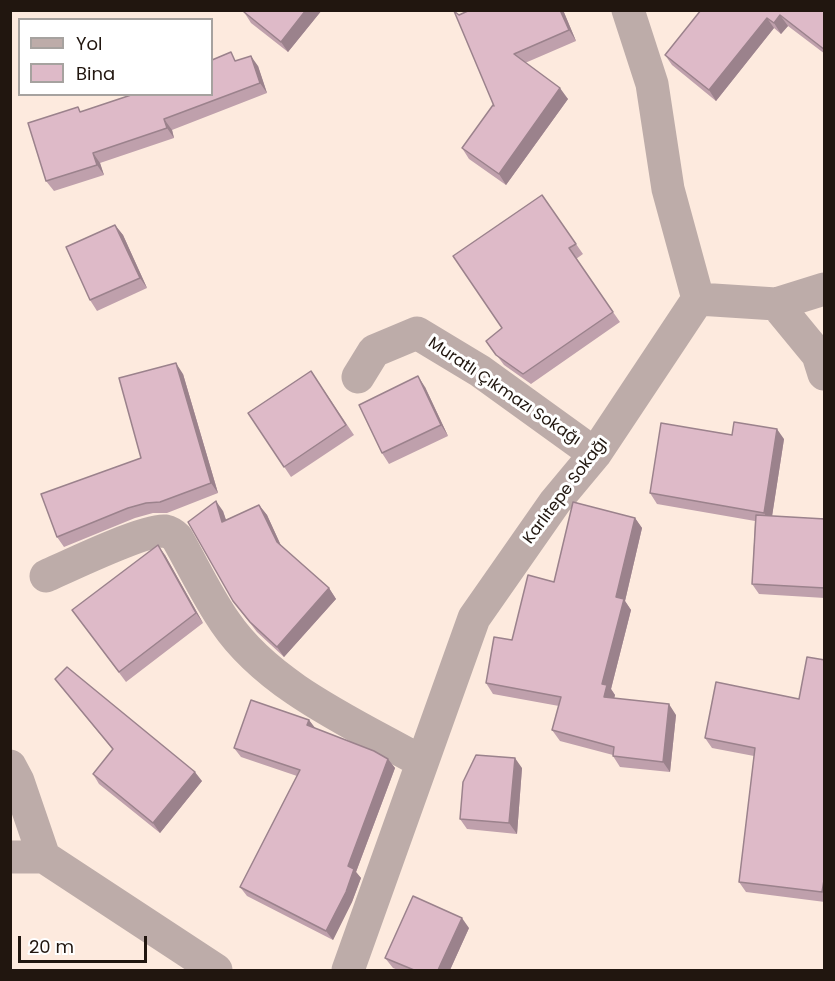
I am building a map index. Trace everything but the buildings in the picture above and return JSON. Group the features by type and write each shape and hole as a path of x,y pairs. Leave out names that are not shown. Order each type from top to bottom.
{"street":[{"path":"628,10 652,84 668,189 698,299 776,304 825,289"},
{"name":"Karlıtepe Sokağı","path":"348,970 474,618 555,502 595,454 698,299"},
{"path":"776,304 818,355 825,374"},
{"name":"Muratlı Çıkmazı Sokağı","path":"358,377 374,351 417,333 480,371 595,454"},
{"path":"46,576 154,532 167,531 177,538 225,622 254,656 289,686 422,762"},
{"path":"10,766 18,781 44,857"},
{"path":"10,857 44,857 216,970"}]}
